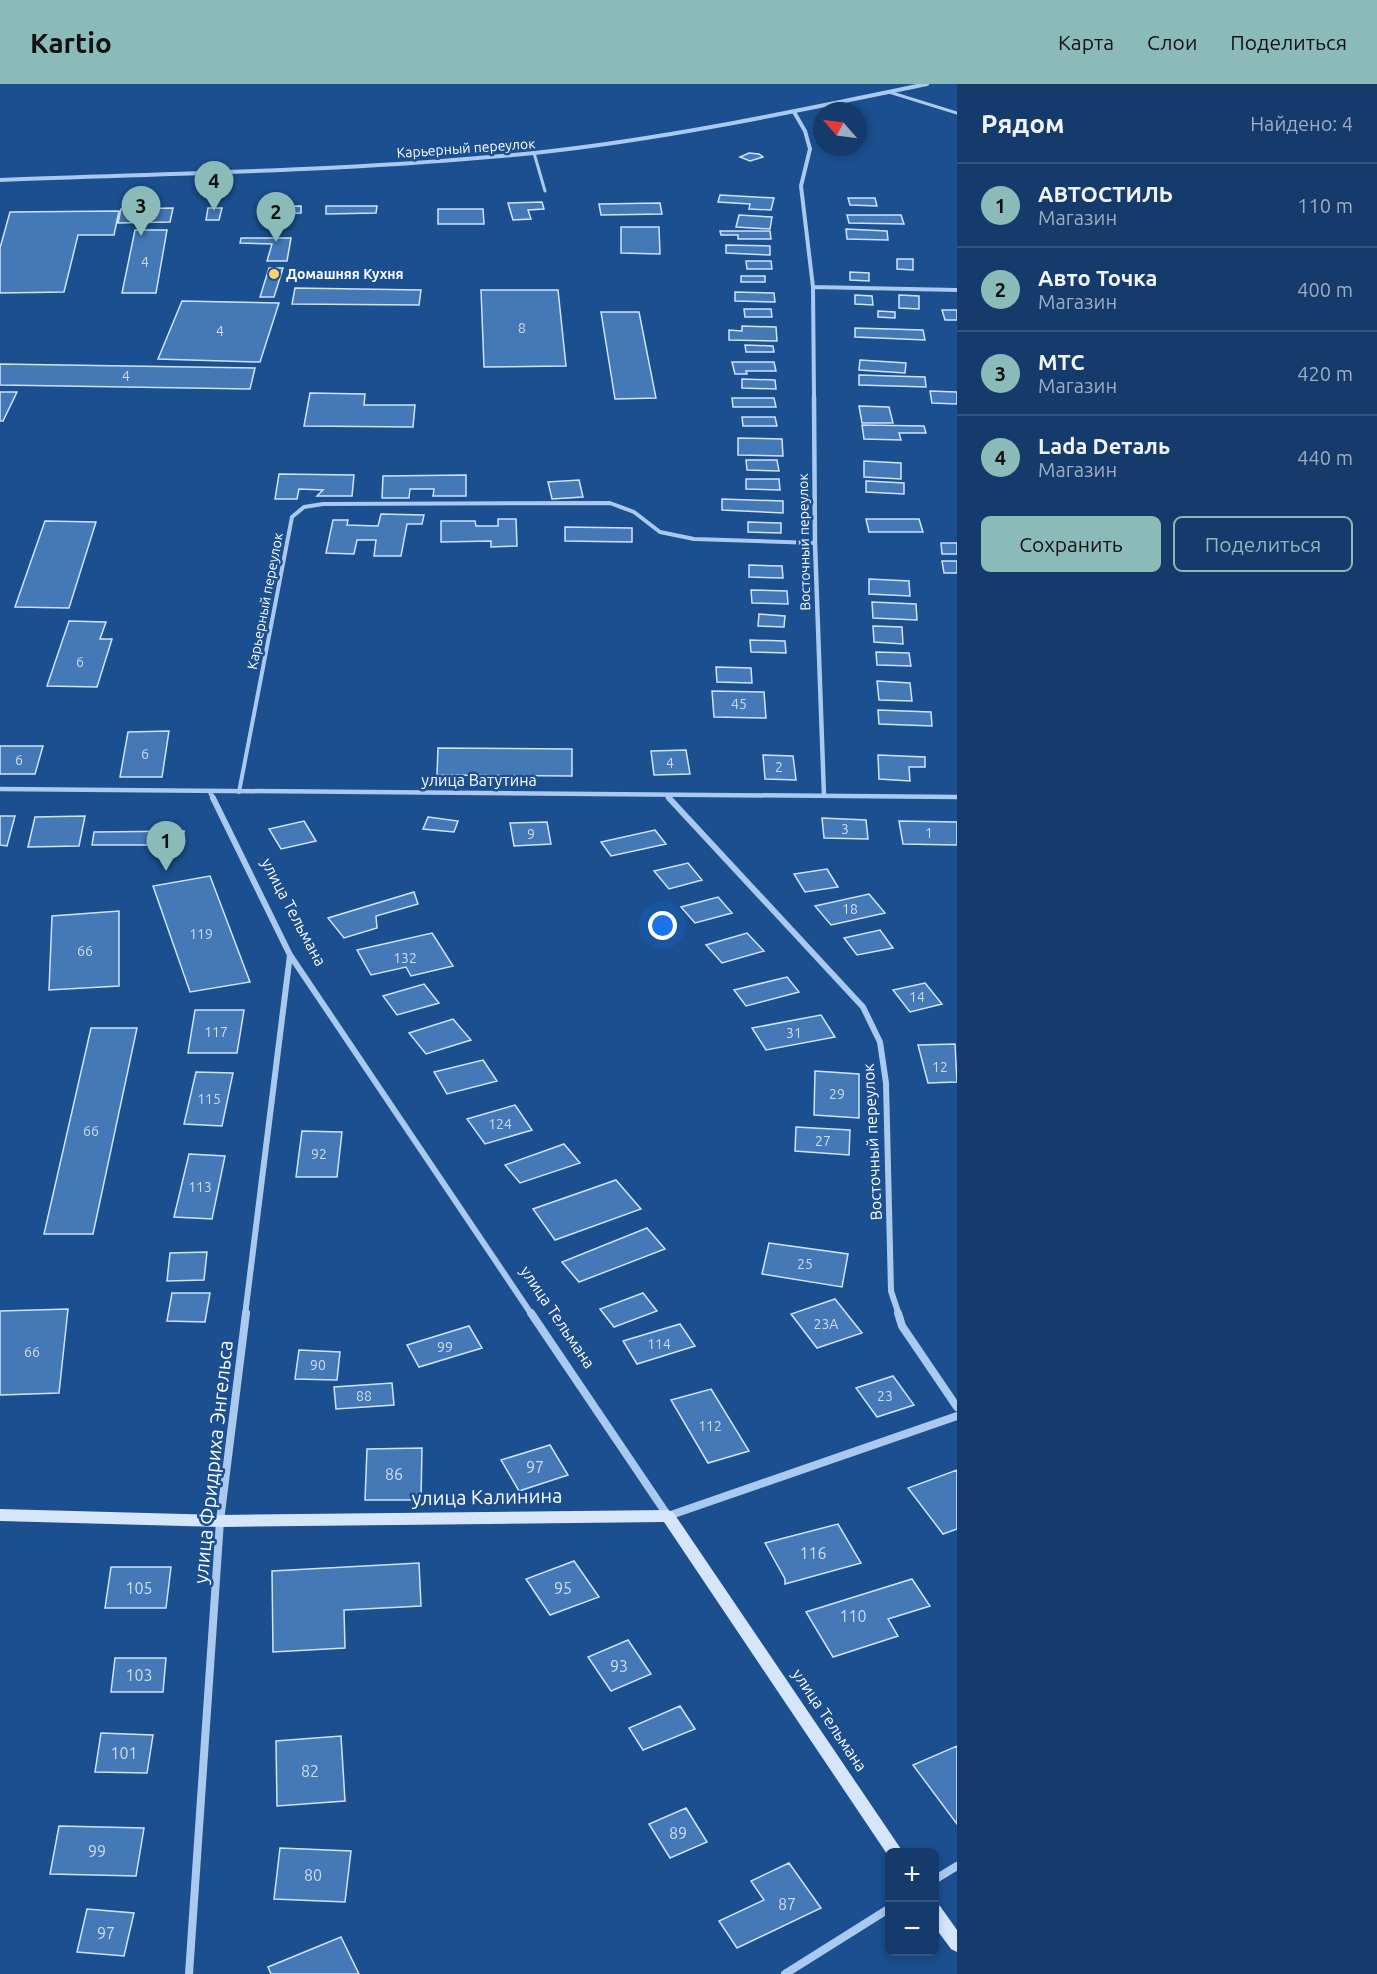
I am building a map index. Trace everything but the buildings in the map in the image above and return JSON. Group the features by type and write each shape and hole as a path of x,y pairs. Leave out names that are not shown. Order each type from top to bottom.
{"street":[{"name":"Карьерный переулок","path":"0,180 418,163 534,153 611,144 794,112 927,84"},
{"name":"Восточный переулок","path":"794,112 805,130 810,149 801,186 813,287 815,543 824,796"},
{"path":"813,287 957,290"},
{"name":"улица Ватутина","path":"0,789 957,797"},
{"name":"улица Тельмана","path":"210,792 290,955 892,1848"},
{"name":"Восточный переулок","path":"666,795 863,1007 880,1042 886,1083 891,1291 902,1326 957,1407"},
{"name":"улица Фридриха Энгельса","path":"189,1974 220,1521 290,955"},
{"name":"улица Калинина","path":"0,1515 220,1521 668,1516 957,1416"},
{"path":"939,1877 957,1866"},
{"path":"785,1974 885,1911"},
{"path":"939,1918 957,1944"}],"lane":[{"path":"889,92 957,113"},
{"path":"534,153 545,191"},
{"name":"Карьерный переулок","path":"239,792 292,517 304,507 335,504 610,503 634,512 660,532 694,539 815,543"}],"place":[{"name":"Lada Dеталь","path":"214,211"},
{"name":"МТС","path":"141,236"},
{"name":"Авто Точка","path":"276,242"},
{"name":"Домашняя Кухня","path":"274,274"},
{"name":"АВТОСТИЛЬ","path":"166,871"}]}
